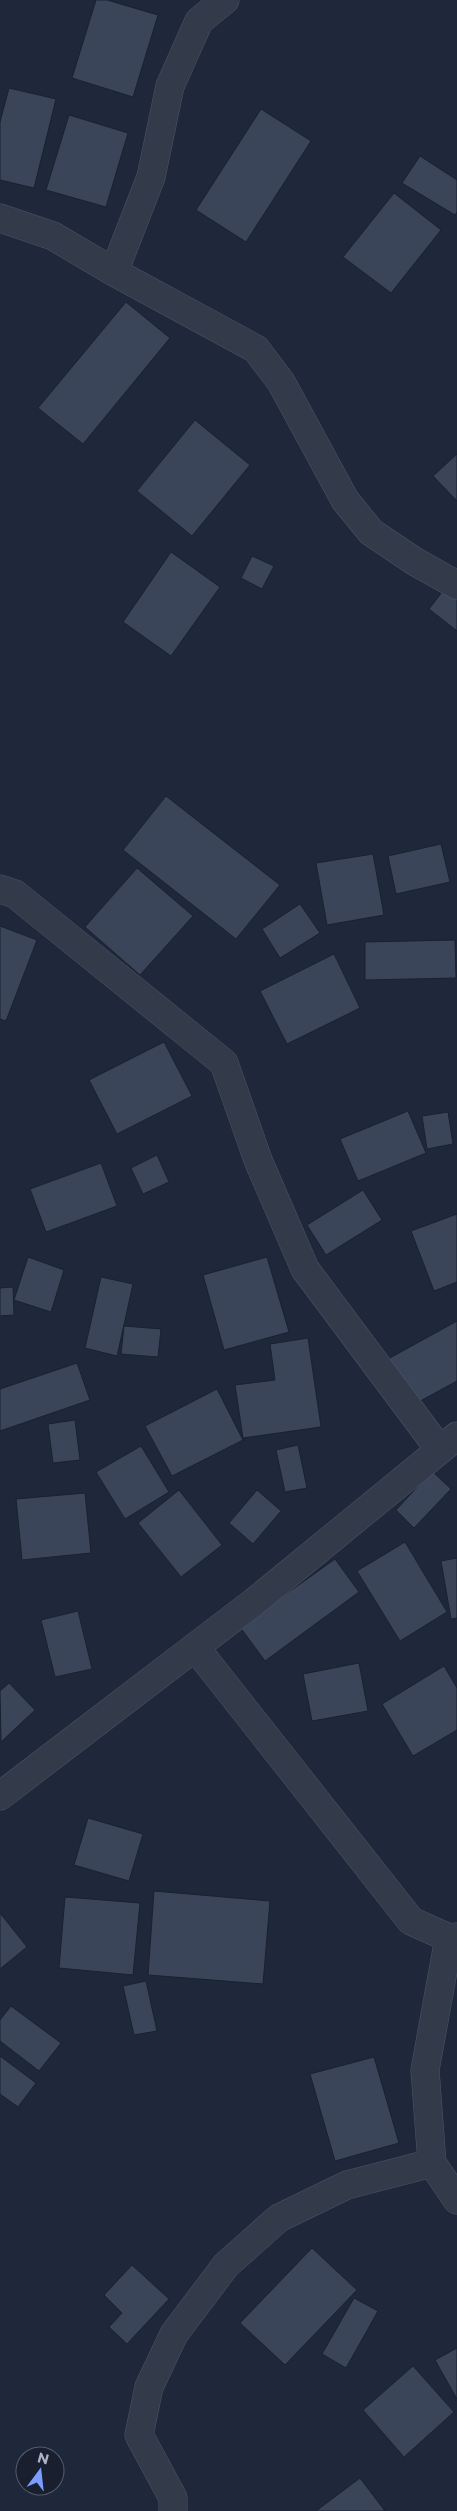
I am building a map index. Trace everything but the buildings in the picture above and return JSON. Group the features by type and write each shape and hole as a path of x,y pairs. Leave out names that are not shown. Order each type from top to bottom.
{"street":[{"path":"114,272 151,178 170,86 199,21 226,0"},
{"path":"0,218 53,236 114,272 256,348 281,382 345,500 371,532 414,561 457,585"},
{"path":"0,889 15,894 224,1063 258,1160 305,1269 449,1443 254,1602 0,1796"},
{"path":"195,1647 411,1920 453,1937 425,2070 432,2163 457,2200"},
{"path":"173,2511 173,2498 139,2435 150,2387 174,2334 226,2265 279,2218 347,2185 432,2163"}]}
